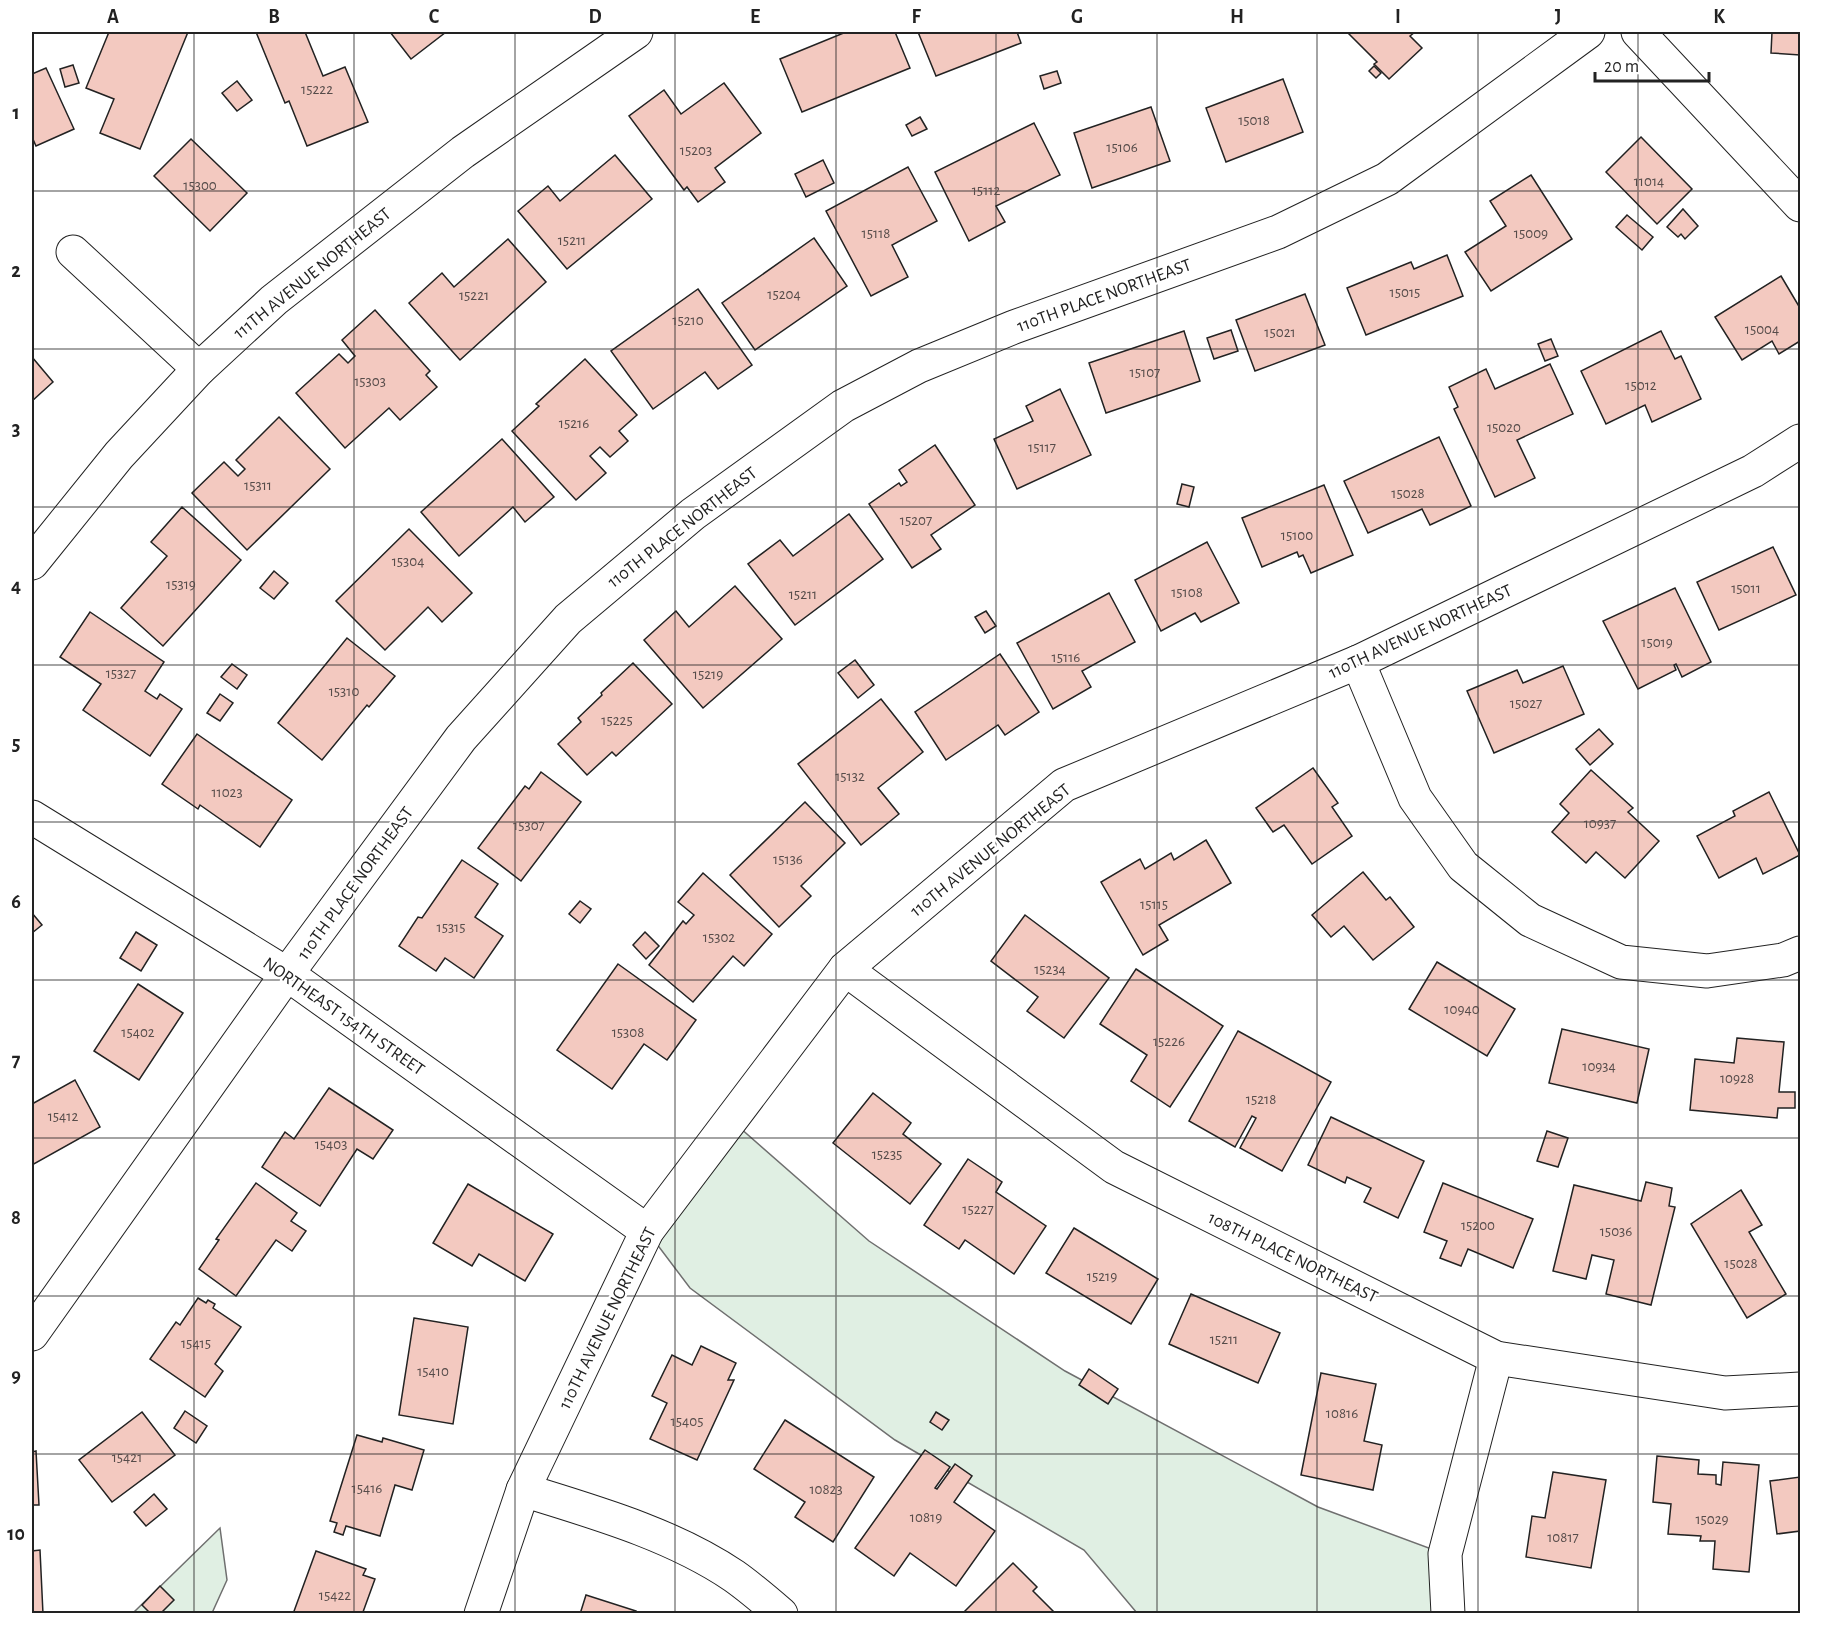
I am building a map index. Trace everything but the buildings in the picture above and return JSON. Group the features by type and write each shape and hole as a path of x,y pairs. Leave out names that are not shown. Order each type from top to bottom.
{"street":[{"name":"111TH AVENUE NORTHEAST","path":"32,563 119,455 199,369 274,300 463,152 636,32"},
{"name":"110TH PLACE NORTHEAST","path":"32,1334 287,974 469,729 568,619 693,514 843,406 919,366 1014,327 1278,231 1387,179 1588,32"},
{"path":"1638,32 1800,205"},
{"path":"73,252 199,369"},
{"name":"110TH AVENUE NORTHEAST","path":"481,1614 523,1490 648,1231 845,969 1064,785 1358,662 1753,471 1800,441"},
{"path":"1358,662 1415,798 1463,866 1530,920 1621,963 1707,971 1783,960 1800,953"},
{"name":"NORTHEAST 154TH STREET","path":"32,817 287,974 648,1231"},
{"name":"108TH PLACE NORTHEAST","path":"845,969 1114,1167 1496,1358 1725,1393 1800,1389"},
{"path":"1448,1614 1445,1554 1496,1358"},
{"path":"523,1490 587,1510 669,1541 734,1576 781,1614"}],"green space":[{"path":"731,1120 869,1241 1065,1371 1318,1507 1445,1554 1448,1613 1137,1613 1084,1550 895,1440 690,1288 647,1231"},
{"path":"220,1528 227,1580 212,1613 132,1614"}]}
